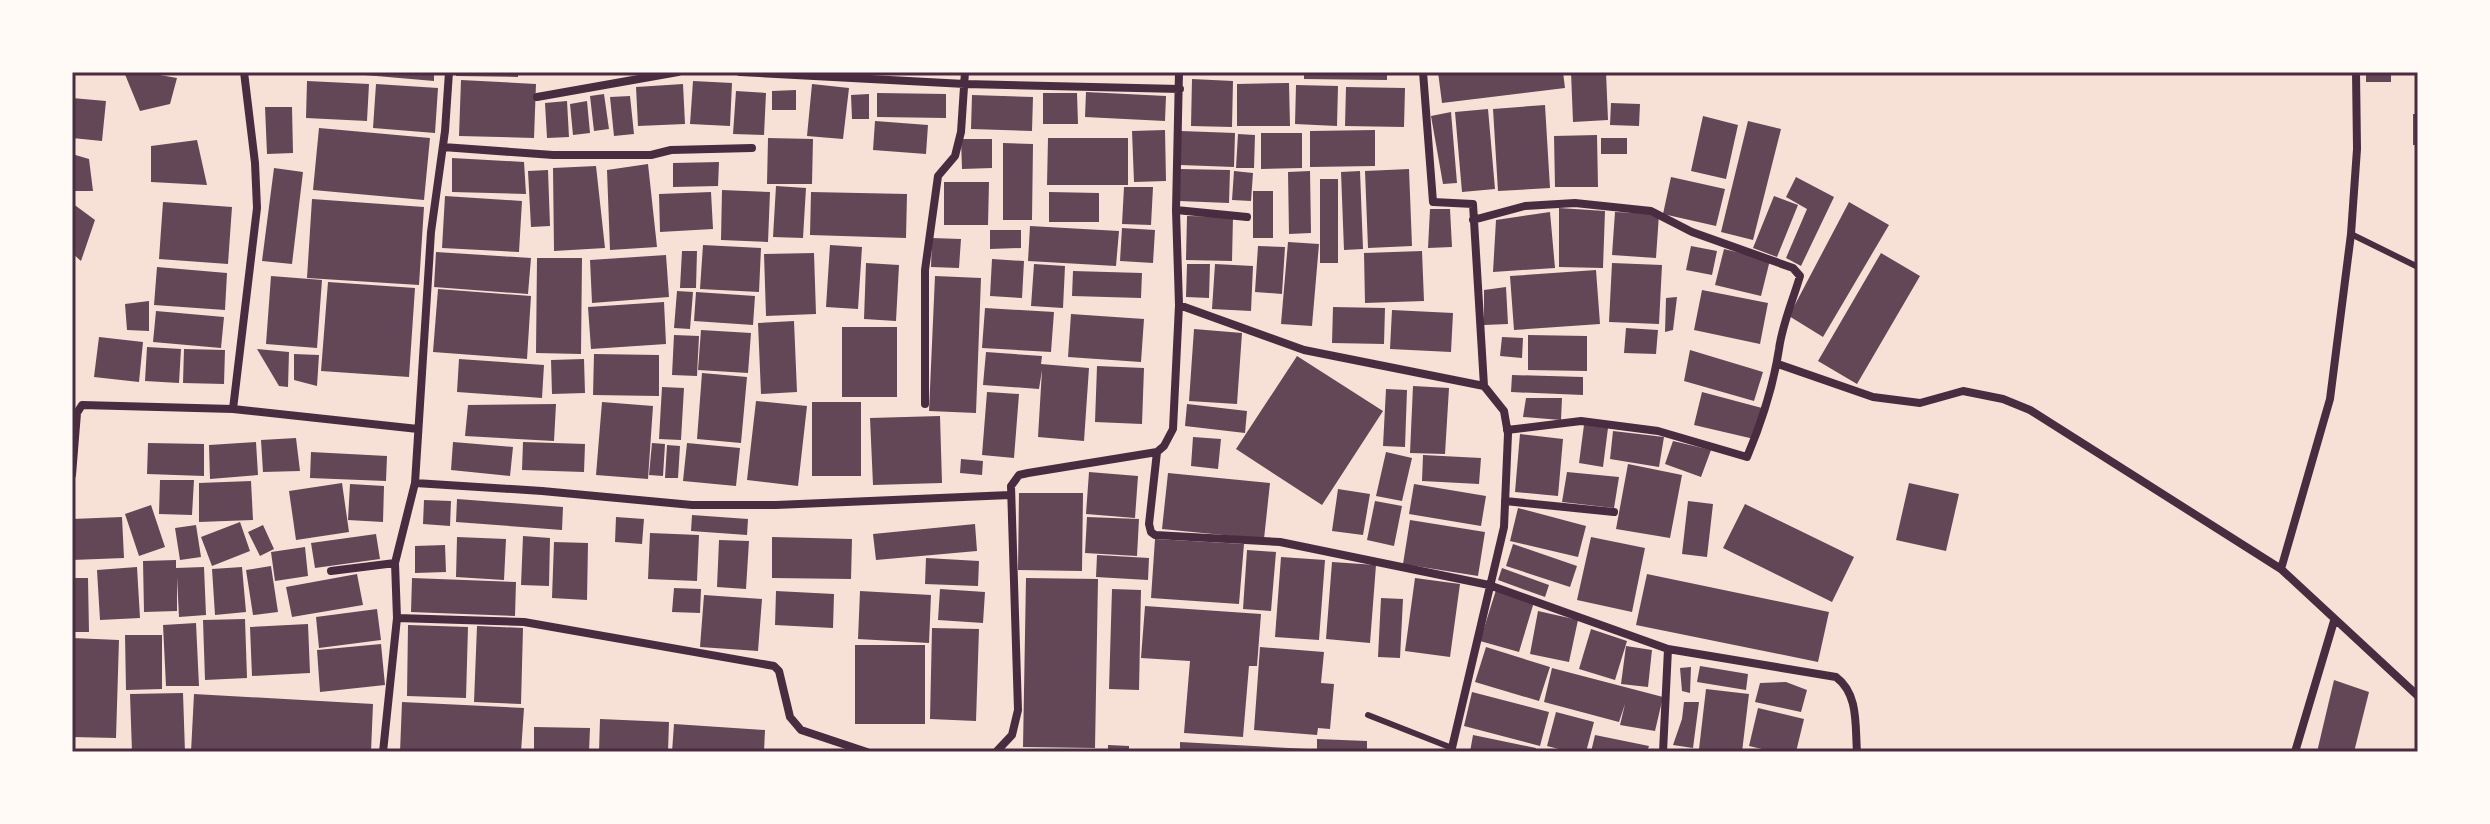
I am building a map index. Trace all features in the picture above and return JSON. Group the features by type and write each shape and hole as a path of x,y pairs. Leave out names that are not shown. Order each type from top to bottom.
{"street":[{"path":"233,409 257,208 244,72"},
{"path":"383,752 397,618 395,563 415,483 431,232 443,147 449,72"},
{"path":"537,97 678,72"},
{"path":"740,72 965,84 1180,89"},
{"path":"925,404 925,270 938,176 955,156 958,145 965,72"},
{"path":"996,752 1012,735 1018,710 1011,486 1019,475 1157,452 1173,429 1179,305 1176,210 1179,72"},
{"path":"1423,72 1433,202 1473,204 1484,386 1504,411 1507,430 1504,527 1451,750"},
{"path":"2281,569 2330,399 2351,234 2357,149 2356,72"},
{"path":"443,147 553,155 651,155 671,150 752,148"},
{"path":"1473,220 1525,206 1575,203 1651,211 1692,232 1793,268 1800,276 1764,417 1747,457 1658,431 1581,421 1507,430"},
{"path":"1176,210 1247,217"},
{"path":"1179,305 1304,350 1484,386"},
{"path":"1778,364 1873,397 1920,403 1963,391 2003,399 2030,410 2281,569 2418,696"},
{"path":"72,475 77,413 82,405 233,409 418,429"},
{"path":"1157,452 1149,524 1155,535 1280,542 1489,585 1668,649 1836,677 1849,688 1853,698 1857,752"},
{"path":"415,483 692,505 776,505 1010,495"},
{"path":"1505,501 1614,512"},
{"path":"331,571 395,563"},
{"path":"397,618 524,622 774,666 779,671 790,717 801,730 867,752"},
{"path":"2295,752 2334,621"},
{"path":"1663,752 1668,649"}],"lane":[{"path":"2351,234 2418,267"},
{"path":"1368,715 1451,750"}],"building":[{"path":"124,72 177,78 170,104 140,111"},
{"path":"434,72 434,81 353,74"},
{"path":"456,72 518,72 518,77 456,76"},
{"path":"1304,72 1387,72 1387,80 1304,79"},
{"path":"1438,72 1563,72 1565,88 1442,103"},
{"path":"1571,72 1606,72 1608,120 1573,122"},
{"path":"2366,72 2391,72 2391,82 2366,82"},
{"path":"1192,79 1233,81 1232,127 1191,126"},
{"path":"461,80 536,84 534,138 459,136"},
{"path":"307,81 369,84 367,121 306,118"},
{"path":"693,81 732,83 730,126 690,124"},
{"path":"1289,83 1290,126 1237,126 1237,84"},
{"path":"376,84 438,88 435,133 373,128"},
{"path":"683,84 685,124 638,126 636,87"},
{"path":"812,84 849,88 843,139 807,136"},
{"path":"1296,85 1338,86 1337,126 1295,124"},
{"path":"1346,87 1405,88 1404,127 1345,126"},
{"path":"796,90 796,110 772,110 772,91"},
{"path":"736,91 766,93 764,135 733,134"},
{"path":"1086,92 1166,96 1165,121 1085,117"},
{"path":"877,93 946,94 946,118 877,117"},
{"path":"1043,93 1077,93 1078,124 1043,124"},
{"path":"604,94 609,129 594,131 590,96"},
{"path":"869,94 869,119 852,119 851,95"},
{"path":"972,95 1033,97 1032,131 971,129"},
{"path":"630,96 634,134 614,136 610,97"},
{"path":"72,98 106,101 102,141 72,138"},
{"path":"567,101 569,137 547,138 545,103"},
{"path":"587,101 590,133 573,135 570,104"},
{"path":"1611,103 1640,104 1639,126 1610,125"},
{"path":"1545,105 1550,188 1498,191 1493,109"},
{"path":"265,107 292,107 293,153 267,154"},
{"path":"1488,109 1495,189 1462,192 1455,112"},
{"path":"1451,112 1457,183 1443,184 1431,116"},
{"path":"2413,114 2418,114 2418,145 2413,145"},
{"path":"1703,116 1738,125 1726,179 1691,171"},
{"path":"875,121 928,125 926,154 873,150"},
{"path":"1748,121 1781,129 1753,240 1721,232"},
{"path":"319,128 430,138 424,200 313,190"},
{"path":"1165,130 1166,181 1134,182 1132,131"},
{"path":"1375,130 1375,166 1310,167 1310,131"},
{"path":"1181,131 1235,133 1234,167 1180,165"},
{"path":"1261,133 1302,133 1302,168 1261,169"},
{"path":"1238,134 1255,135 1254,168 1236,168"},
{"path":"1597,135 1598,187 1555,187 1554,136"},
{"path":"768,138 813,139 812,184 767,184"},
{"path":"1048,138 1128,138 1128,185 1047,185"},
{"path":"1601,138 1627,138 1627,154 1601,154"},
{"path":"961,139 992,139 992,168 962,169"},
{"path":"197,140 207,185 151,182 151,146"},
{"path":"1003,143 1033,144 1032,220 1003,220"},
{"path":"72,154 89,159 93,191 72,191"},
{"path":"452,158 524,162 526,194 452,192"},
{"path":"719,162 718,186 673,187 673,163"},
{"path":"648,164 657,247 610,250 607,170"},
{"path":"596,166 605,248 554,251 553,168"},
{"path":"274,168 303,172 292,264 262,261"},
{"path":"1180,169 1230,170 1229,203 1179,201"},
{"path":"1409,169 1412,246 1368,248 1365,171"},
{"path":"548,170 550,226 531,227 528,171"},
{"path":"1234,171 1253,173 1251,201 1232,200"},
{"path":"1310,171 1311,233 1289,234 1288,172"},
{"path":"1360,171 1363,249 1344,250 1341,172"},
{"path":"1671,177 1725,189 1716,226 1663,214"},
{"path":"1796,177 1834,197 1801,266 1786,258 1807,209 1786,197"},
{"path":"1320,179 1338,179 1338,263 1320,263"},
{"path":"944,182 989,182 988,225 944,225"},
{"path":"776,186 806,188 803,238 773,237"},
{"path":"1124,187 1153,187 1151,225 1122,224"},
{"path":"722,190 770,192 768,242 721,240"},
{"path":"1253,191 1273,191 1273,238 1253,238"},
{"path":"711,192 713,229 660,232 659,194"},
{"path":"811,192 907,194 906,238 810,235"},
{"path":"1049,192 1099,193 1099,222 1049,222"},
{"path":"445,196 522,201 519,252 442,248"},
{"path":"1774,196 1798,205 1777,257 1753,248"},
{"path":"312,199 424,207 419,285 307,278"},
{"path":"163,202 232,207 228,264 159,259"},
{"path":"1849,202 1889,225 1823,337 1789,316"},
{"path":"72,203 95,220 81,261 72,253"},
{"path":"1559,208 1605,211 1603,268 1559,267"},
{"path":"1430,209 1450,209 1452,247 1428,248"},
{"path":"1550,212 1555,268 1493,272 1496,220"},
{"path":"1615,212 1659,214 1656,258 1612,255"},
{"path":"1187,216 1233,217 1232,261 1186,260"},
{"path":"1030,226 1119,231 1116,266 1028,261"},
{"path":"1122,228 1155,230 1153,263 1120,261"},
{"path":"990,230 1021,230 1021,248 990,249"},
{"path":"932,238 961,239 959,268 931,267"},
{"path":"1288,242 1319,244 1312,326 1281,324"},
{"path":"703,245 761,248 759,292 700,289"},
{"path":"830,245 862,247 858,309 826,307"},
{"path":"1258,246 1285,247 1282,294 1255,292"},
{"path":"1691,246 1717,251 1712,275 1686,270"},
{"path":"1724,249 1770,260 1761,296 1715,285"},
{"path":"682,251 697,251 696,288 680,288"},
{"path":"1422,251 1424,301 1365,303 1364,253"},
{"path":"436,252 531,258 528,294 434,287"},
{"path":"814,253 816,314 766,316 764,254"},
{"path":"1881,253 1920,276 1857,384 1818,361"},
{"path":"666,255 669,297 592,303 590,260"},
{"path":"537,258 582,258 581,354 536,353"},
{"path":"992,259 1024,261 1022,298 990,296"},
{"path":"866,263 899,265 896,321 864,319"},
{"path":"1612,263 1662,265 1659,324 1609,322"},
{"path":"1034,264 1065,266 1063,308 1031,306"},
{"path":"1187,264 1210,264 1209,298 1186,297"},
{"path":"1215,264 1253,266 1251,311 1212,309"},
{"path":"157,267 227,273 225,310 154,305"},
{"path":"1596,270 1600,324 1514,330 1510,276"},
{"path":"1073,271 1142,273 1141,298 1072,296"},
{"path":"271,276 322,280 317,348 266,344"},
{"path":"935,276 981,278 976,413 929,411"},
{"path":"328,282 415,288 409,377 321,371"},
{"path":"1506,287 1508,324 1484,325 1484,290"},
{"path":"438,289 531,296 527,359 433,352"},
{"path":"1702,290 1768,303 1760,344 1694,330"},
{"path":"677,291 693,292 690,329 674,328"},
{"path":"696,292 755,296 753,325 694,321"},
{"path":"1677,297 1673,330 1665,332 1666,298"},
{"path":"149,301 149,331 127,330 125,304"},
{"path":"664,302 666,344 591,349 588,307"},
{"path":"1333,307 1385,308 1384,344 1332,343"},
{"path":"985,308 1054,312 1051,352 982,348"},
{"path":"1392,310 1453,313 1451,352 1390,349"},
{"path":"156,311 224,317 221,348 153,342"},
{"path":"1071,314 1144,319 1141,362 1068,357"},
{"path":"794,321 797,392 761,394 758,323"},
{"path":"842,327 897,327 897,397 842,397"},
{"path":"1626,328 1658,330 1656,354 1624,353"},
{"path":"1194,329 1242,333 1237,404 1189,401"},
{"path":"701,330 751,333 748,373 698,370"},
{"path":"674,335 699,336 697,376 672,375"},
{"path":"1528,335 1587,336 1587,371 1528,370"},
{"path":"99,337 143,342 139,382 94,377"},
{"path":"1502,337 1523,338 1522,358 1500,356"},
{"path":"147,347 181,349 179,383 145,381"},
{"path":"184,349 225,350 224,384 183,383"},
{"path":"257,349 289,352 288,387 279,386"},
{"path":"1690,350 1763,372 1754,401 1684,381"},
{"path":"986,352 1042,356 1041,364 1089,368 1084,441 1038,437 1042,370 1039,389 983,385"},
{"path":"294,354 319,355 317,386 294,380"},
{"path":"594,354 659,355 659,396 593,395"},
{"path":"1297,356 1383,411 1322,505 1236,449"},
{"path":"459,359 544,365 542,398 457,392"},
{"path":"584,359 585,393 552,394 551,360"},
{"path":"1097,366 1144,368 1142,424 1095,422"},
{"path":"702,373 747,377 741,443 697,439"},
{"path":"1512,375 1583,377 1583,395 1511,392"},
{"path":"1413,386 1449,388 1445,454 1410,453"},
{"path":"662,387 684,388 681,440 659,439"},
{"path":"1386,389 1407,390 1405,447 1383,446"},
{"path":"987,392 1019,394 1014,458 982,455"},
{"path":"1702,392 1762,408 1754,439 1694,425"},
{"path":"1526,398 1562,398 1561,420 1523,417"},
{"path":"756,401 807,406 798,486 747,480"},
{"path":"602,402 653,406 648,479 596,475"},
{"path":"812,402 861,402 861,476 812,476"},
{"path":"556,404 554,441 465,436 468,405"},
{"path":"1187,404 1247,411 1245,433 1185,426"},
{"path":"940,416 942,483 873,485 870,418"},
{"path":"1584,425 1608,428 1603,467 1579,463"},
{"path":"1613,431 1664,437 1659,467 1610,459"},
{"path":"1520,434 1563,439 1558,496 1515,492"},
{"path":"1193,437 1221,439 1218,469 1191,466"},
{"path":"296,438 300,471 263,472 261,440"},
{"path":"1673,441 1711,450 1701,477 1665,464"},
{"path":"256,442 258,475 210,479 209,445"},
{"path":"453,442 513,447 510,476 451,470"},
{"path":"523,442 585,444 584,472 522,470"},
{"path":"148,443 204,444 204,476 147,474"},
{"path":"652,443 665,444 663,476 649,475"},
{"path":"687,443 740,448 736,486 683,481"},
{"path":"667,445 680,446 678,478 665,478"},
{"path":"311,452 387,456 386,481 310,478"},
{"path":"1386,452 1412,458 1402,501 1376,496"},
{"path":"1423,455 1481,458 1479,484 1422,481"},
{"path":"961,459 983,461 982,475 960,473"},
{"path":"1628,464 1682,475 1670,538 1616,529"},
{"path":"1089,472 1138,476 1135,518 1086,514"},
{"path":"1567,472 1619,477 1614,508 1562,502"},
{"path":"1168,473 1270,483 1264,539 1162,529"},
{"path":"160,480 194,480 192,515 159,514"},
{"path":"251,481 253,520 199,522 199,483"},
{"path":"342,483 349,532 296,540 289,491"},
{"path":"1909,483 1959,494 1946,551 1896,540"},
{"path":"350,484 384,486 383,522 348,520"},
{"path":"1414,484 1486,496 1481,526 1409,514"},
{"path":"1338,489 1370,494 1363,535 1332,531"},
{"path":"1019,493 1083,493 1082,571 1018,570"},
{"path":"457,499 563,507 562,530 456,522"},
{"path":"424,500 451,501 450,526 423,524"},
{"path":"1375,501 1402,506 1394,546 1367,540"},
{"path":"1688,501 1713,504 1707,557 1682,554"},
{"path":"1745,504 1854,557 1832,602 1723,548"},
{"path":"151,505 165,547 139,556 125,514"},
{"path":"1518,508 1586,526 1578,557 1510,541"},
{"path":"692,515 748,519 747,535 691,531"},
{"path":"122,517 124,558 72,560 72,519"},
{"path":"616,517 644,519 642,544 615,542"},
{"path":"1087,517 1139,519 1137,556 1085,553"},
{"path":"1410,520 1485,532 1478,576 1403,564"},
{"path":"240,522 250,551 212,566 201,537"},
{"path":"975,524 977,551 876,560 873,534"},
{"path":"196,525 201,557 180,560 175,528"},
{"path":"263,525 274,549 260,556 248,532"},
{"path":"650,533 699,535 697,581 648,579"},
{"path":"376,534 380,559 315,568 311,543"},
{"path":"523,536 550,538 549,586 521,585"},
{"path":"457,537 506,539 504,580 456,577"},
{"path":"772,537 852,539 851,579 772,578"},
{"path":"1591,537 1645,548 1632,612 1577,600"},
{"path":"1155,539 1244,544 1239,604 1151,598"},
{"path":"719,540 749,541 746,589 717,587"},
{"path":"554,542 588,543 587,600 552,598"},
{"path":"1513,544 1577,566 1570,587 1506,566"},
{"path":"445,545 446,572 415,573 415,546"},
{"path":"305,547 308,576 275,581 271,552"},
{"path":"1247,550 1276,552 1271,611 1243,609"},
{"path":"1097,555 1149,558 1148,580 1096,577"},
{"path":"1281,557 1325,560 1319,640 1275,637"},
{"path":"926,558 979,561 978,586 925,584"},
{"path":"176,560 176,568 204,567 206,615 179,617 177,577 177,611 144,612 143,561"},
{"path":"1332,562 1376,565 1370,643 1326,639"},
{"path":"271,566 278,612 253,615 246,570"},
{"path":"137,567 140,618 100,620 97,570"},
{"path":"242,567 246,612 215,615 212,569"},
{"path":"1502,568 1549,585 1545,597 1498,580"},
{"path":"357,574 363,605 292,617 286,587"},
{"path":"1647,574 1829,612 1818,662 1636,625"},
{"path":"72,578 88,578 89,632 72,632"},
{"path":"412,578 516,582 515,616 411,612"},
{"path":"1026,578 1098,579 1095,748 1023,747"},
{"path":"1415,578 1460,584 1450,657 1405,651"},
{"path":"674,588 701,589 700,613 672,612"},
{"path":"940,589 985,592 983,623 938,620"},
{"path":"1112,589 1141,590 1139,690 1109,689"},
{"path":"1496,590 1534,602 1519,652 1480,641"},
{"path":"776,591 834,594 833,628 775,625"},
{"path":"860,591 931,595 929,643 858,639"},
{"path":"704,595 762,599 758,651 700,647"},
{"path":"1381,598 1403,599 1400,658 1378,657"},
{"path":"1145,606 1261,614 1257,666 1249,666 1243,737 1184,733 1190,661 1141,658"},
{"path":"377,609 381,640 319,648 316,617"},
{"path":"1538,611 1578,620 1569,662 1530,654"},
{"path":"245,619 247,678 205,680 203,620"},
{"path":"196,623 199,686 166,686 163,625"},
{"path":"308,624 310,673 252,676 250,627"},
{"path":"408,625 468,627 466,698 407,696"},
{"path":"477,626 523,628 521,704 474,702"},
{"path":"932,628 979,629 976,721 930,719"},
{"path":"1591,629 1627,641 1615,680 1579,669"},
{"path":"125,635 162,635 162,689 126,690"},
{"path":"72,638 119,640 116,738 72,737"},
{"path":"381,644 385,685 320,692 317,650"},
{"path":"855,645 925,645 925,724 855,724"},
{"path":"1626,646 1652,650 1648,687 1621,684"},
{"path":"1260,647 1324,652 1321,683 1334,684 1330,729 1318,728 1317,735 1254,730"},
{"path":"1486,647 1550,667 1539,701 1475,682"},
{"path":"1700,666 1748,674 1746,690 1697,682"},
{"path":"1691,667 1690,693 1682,691 1680,668"},
{"path":"1552,668 1663,697 1655,731 1620,725 1625,704 1619,722 1544,702"},
{"path":"2334,680 2369,692 2354,752 2317,752"},
{"path":"1786,682 1807,690 1801,712 1755,702 1760,683"},
{"path":"1706,689 1749,694 1742,752 1699,749"},
{"path":"1472,692 1549,712 1540,746 1464,726"},
{"path":"183,693 185,752 132,752 130,694"},
{"path":"194,694 373,704 371,752 191,752"},
{"path":"402,702 524,708 521,752 400,752"},
{"path":"1684,702 1699,702 1693,748 1673,745"},
{"path":"1758,708 1804,719 1796,752 1775,752 1749,746"},
{"path":"1556,712 1594,722 1586,752 1570,752 1547,746"},
{"path":"600,719 669,722 668,752 599,752"},
{"path":"674,724 765,730 764,752 672,752"},
{"path":"534,727 590,728 589,752 534,752"},
{"path":"1473,735 1536,748 1535,752 1470,752"},
{"path":"1595,735 1649,746 1647,752 1591,752"},
{"path":"1317,739 1367,741 1367,752 1317,752"},
{"path":"1180,742 1308,749 1308,752 1180,752"},
{"path":"1108,745 1129,746 1129,752 1108,752"}]}
